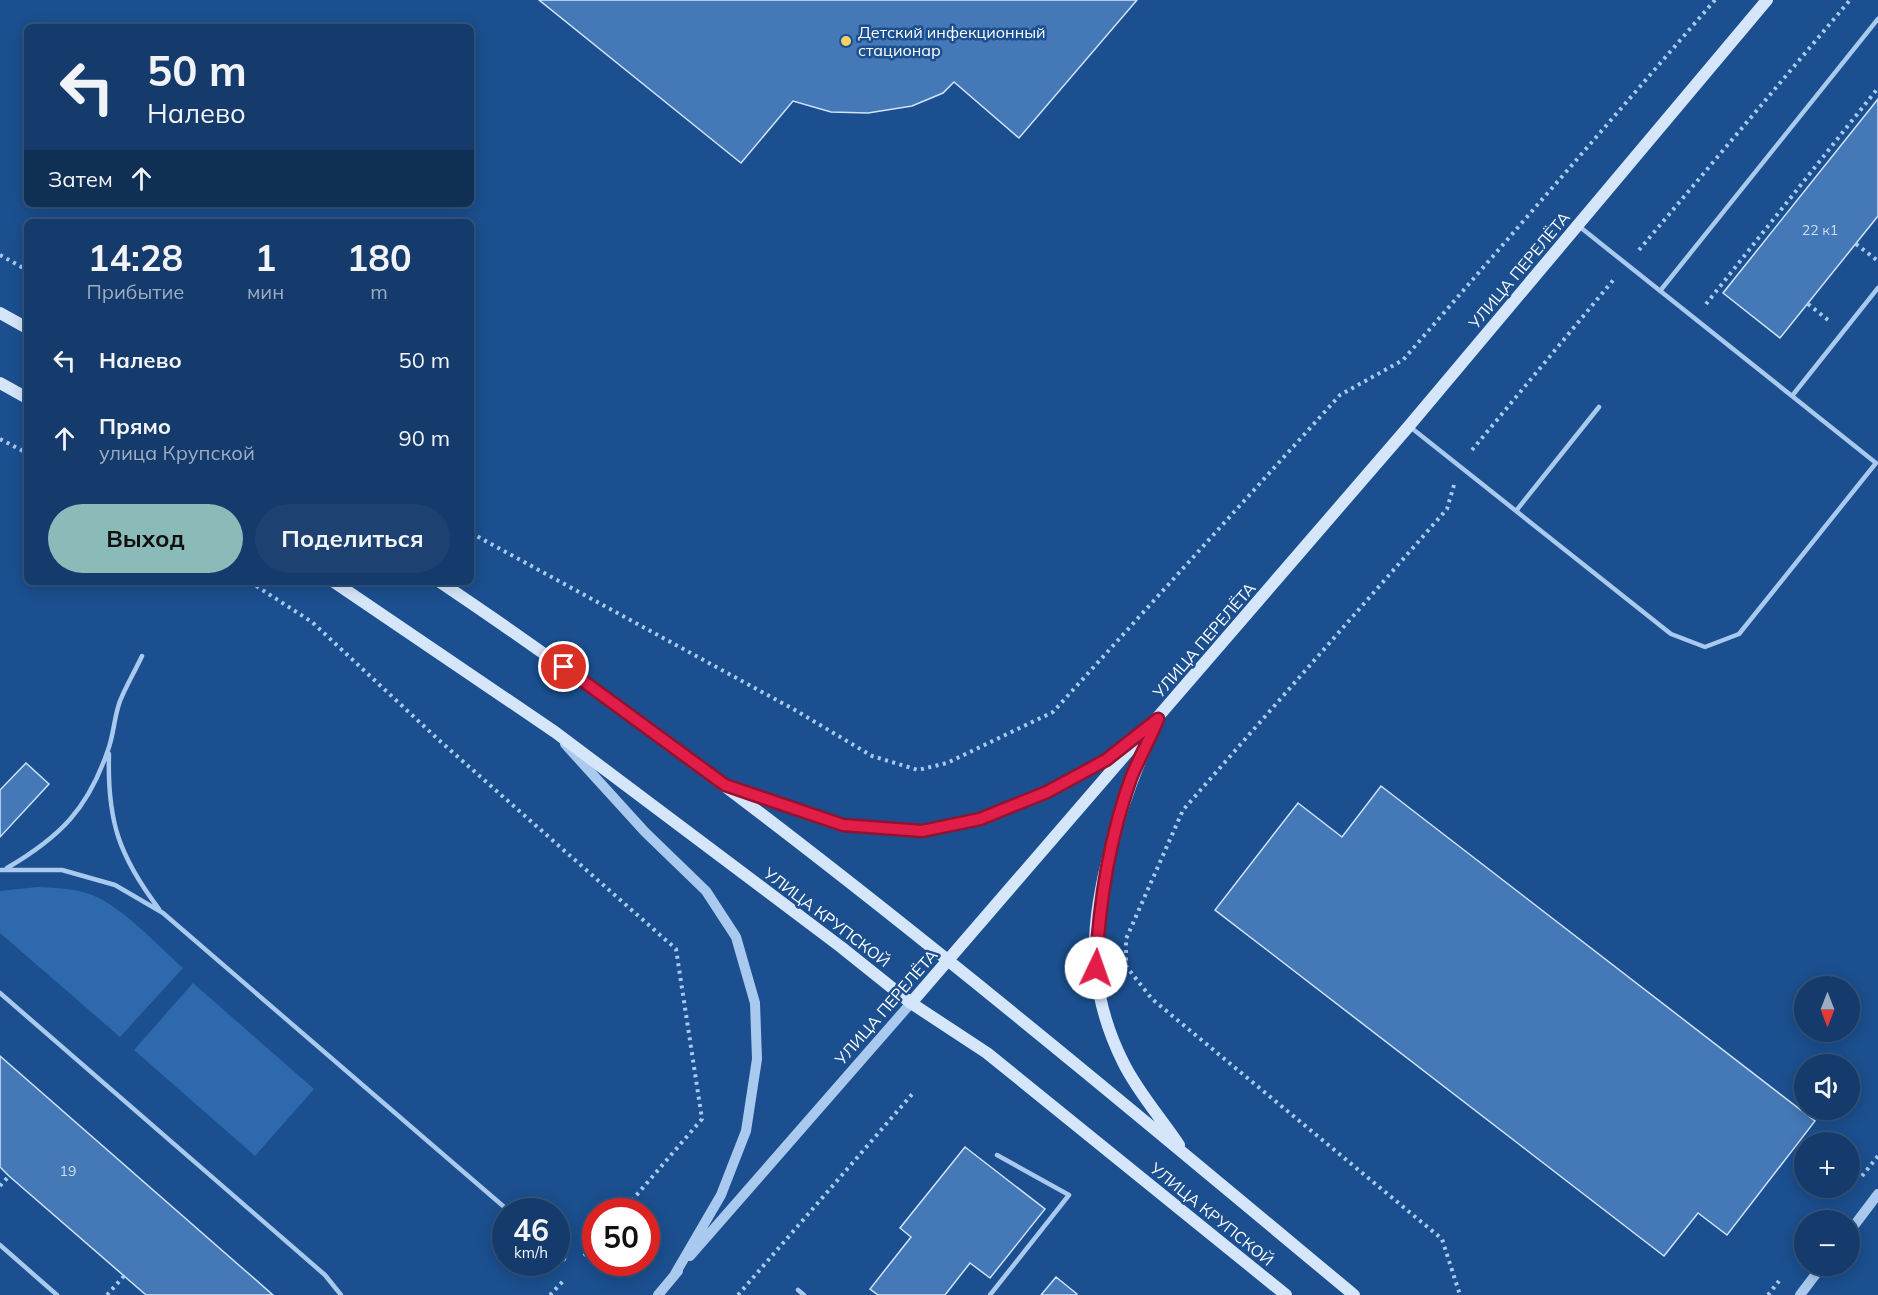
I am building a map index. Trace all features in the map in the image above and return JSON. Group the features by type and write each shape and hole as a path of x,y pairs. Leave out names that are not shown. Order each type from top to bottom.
{"main road":[{"name":"УЛИЦА ПЕРЕЛЁТА","path":"911,1003 1409,426 1767,0"},
{"path":"0,313 24,326"},
{"path":"0,382 24,396"},
{"name":"УЛИЦА КРУПСКОЙ","path":"338,585 555,732 841,947 911,1003 987,1053 1286,1295"},
{"name":"УЛИЦА КРУПСКОЙ","path":"444,585 609,700 725,785 948,961 1354,1295"},
{"path":"725,785 843,825 922,831 980,819 1047,792 1106,760 1158,719"},
{"path":"1158,719 1131,778 1113,840 1099,908 1096,968 1105,1015 1123,1063 1187,1157"}],"street":[{"path":"555,732 645,832 706,891 736,937 755,1003 757,1059 746,1131 721,1195 675,1274"},
{"name":"УЛИЦА ПЕРЕЛЁТА","path":"658,1295 911,1003"},
{"path":"1860,1218 1878,1194"},
{"path":"1800,1295 1814,1276"}],"lane":[{"path":"1660,291 1878,19"},
{"path":"1409,426 1671,634 1705,647 1739,634 1877,463 1577,226"},
{"path":"1792,396 1878,288"},
{"path":"1516,511 1599,407"},
{"path":"7,869 42,848 72,820 94,786 109,748 120,702 142,656"},
{"path":"109,748 108,793 117,837 135,878 163,913"},
{"path":"0,870 62,870 115,885 163,913 494,1198"},
{"path":"0,993 325,1275 341,1295"},
{"path":"990,1295 1069,1195 997,1155"},
{"path":"0,1245 57,1295"},
{"path":"798,1290 804,1295"}],"path":[{"path":"474,535 795,710 872,756 918,770 946,763 1053,712 1340,396 1403,360 1715,0"},
{"path":"1460,1295 1442,1239 1152,999 1126,966 1126,939 1183,810 1447,509 1459,465 1850,0"},
{"path":"1702,309 1878,88"},
{"path":"1856,243 1878,261"},
{"path":"0,255 24,268"},
{"path":"1808,304 1832,323"},
{"path":"0,439 24,451"},
{"path":"255,585 312,622 441,742 676,949 702,1119 634,1198"},
{"path":"738,1295 914,1092"},
{"path":"0,1186 9,1176"},
{"path":"107,1295 124,1276"}],"shaded area":[{"path":"37,887 79,891 104,901 140,928 183,968 120,1037 0,933 0,891"},
{"path":"193,983 314,1089 255,1156 134,1050"}],"building":[{"name":"Детский инфекционный стационар","path":"539,0 1137,0 1019,138 954,82 943,93 912,106 868,113 831,112 793,101 741,163"},
{"path":"1878,99 1878,216 1780,338 1723,293"},
{"path":"26,763 49,784 0,837 0,790"},
{"path":"1381,786 1794,1105 1794,1120 1815,1121 1807,1132 1794,1132 1794,1148 1727,1235 1698,1213 1664,1256 1215,910 1298,803 1342,837"},
{"path":"0,1056 273,1295 146,1295 9,1176 0,1167"},
{"path":"965,1147 1045,1209 990,1278 970,1263 945,1295 878,1295 870,1289 911,1237 900,1228"},
{"path":"1056,1277 1077,1294 1041,1295"}],"place":[{"name":"Детский инфекционный стационар","path":"846,41"}],"route":[{"path":"564,667 725,785 843,825 922,831 980,819 1047,792 1106,760 1158,719 1131,778 1113,840 1099,908 1096,968"}]}
